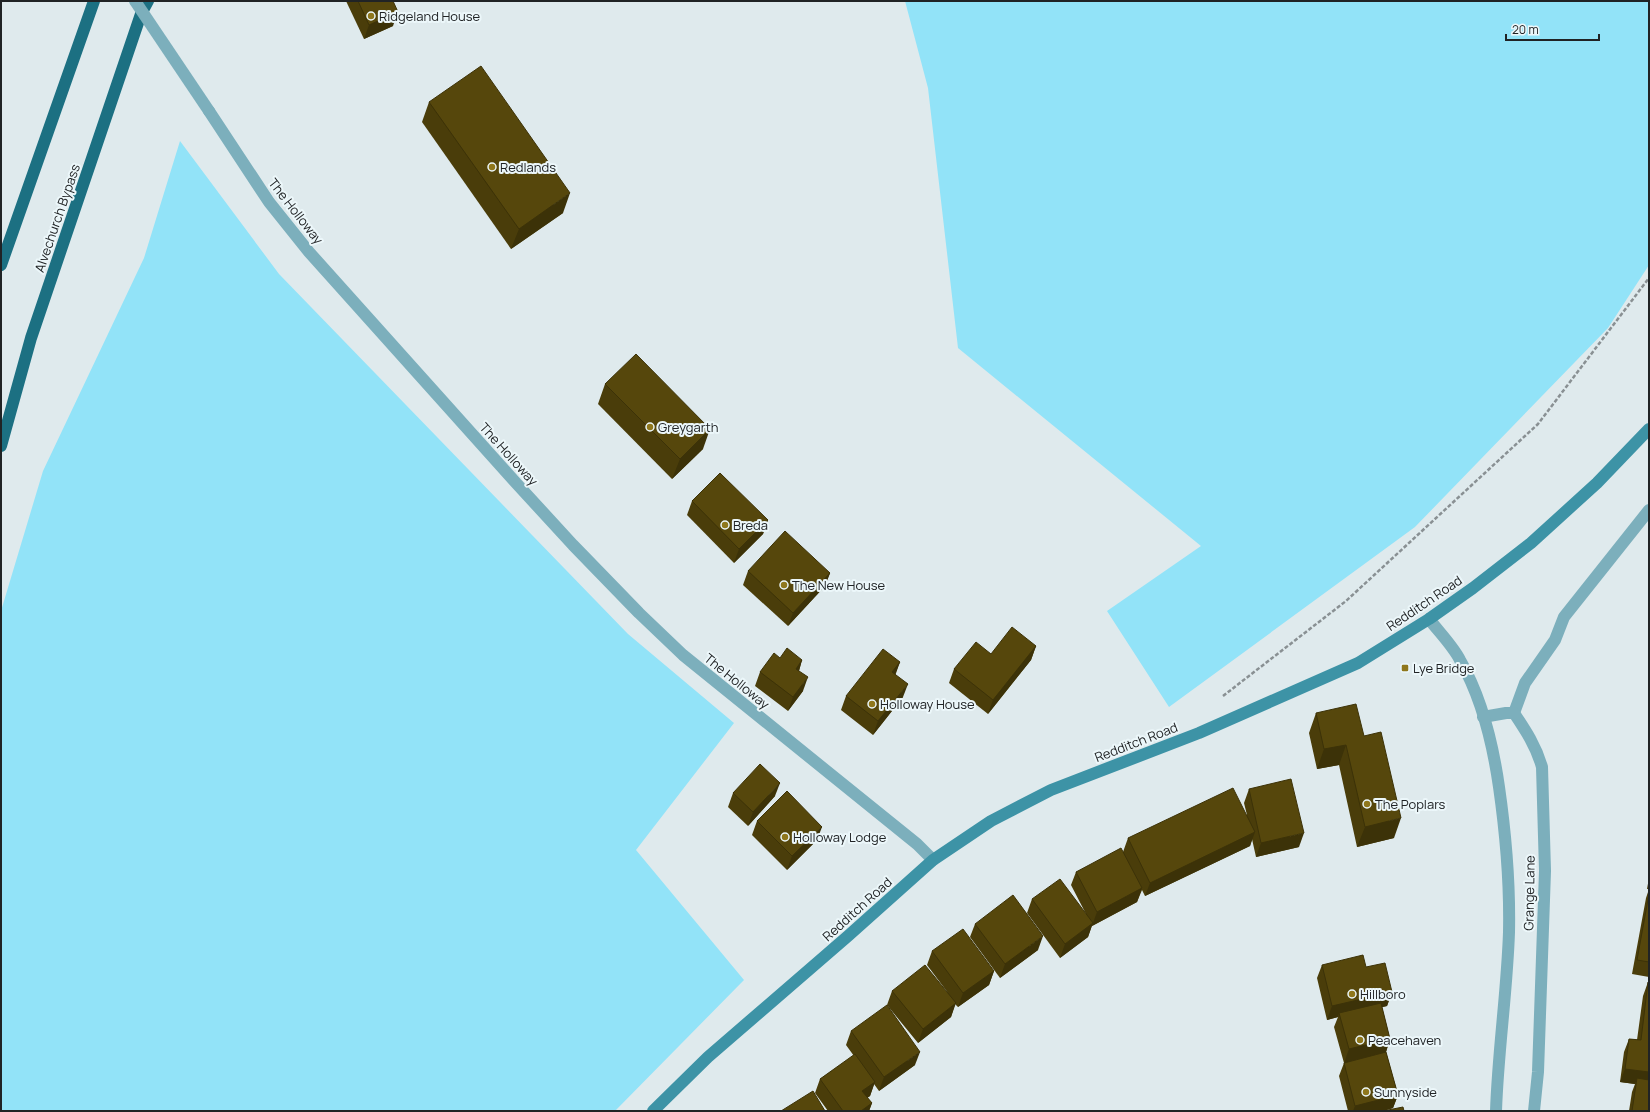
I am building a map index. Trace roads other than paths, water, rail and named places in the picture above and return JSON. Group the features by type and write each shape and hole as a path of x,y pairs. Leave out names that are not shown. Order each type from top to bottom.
{"highway":[{"path":"1,265 94,1"},
{"name":"Alvechurch Bypass","path":"1,446 31,338 141,14 148,1"}],"main road":[{"name":"Redditch Road","path":"653,1111 708,1057 933,860 991,821 1051,790 1199,733 1358,663 1429,620 1531,543 1597,483 1649,429"}],"street":[{"name":"The Holloway","path":"135,1 269,202 309,252 578,550 639,613 683,655 917,844 933,860"},
{"path":"1483,717 1506,713 1514,714 1525,684 1555,640 1564,617 1649,510"},
{"name":"Grange Lane","path":"1429,620 1460,659 1473,688 1483,717 1495,761 1508,862 1508,933 1496,1111"},
{"name":"Grange Lane","path":"1514,714 1538,752 1542,767 1545,871 1538,1072 1534,1111"}],"place":[{"name":"Ridgeland House","path":"371,16"},
{"name":"Redlands","path":"492,167"},
{"name":"Greygarth","path":"650,427"},
{"name":"Breda","path":"725,525"},
{"name":"The New House","path":"784,585"},
{"name":"Lye Bridge","path":"1405,668"},
{"name":"Holloway House","path":"872,704"},
{"name":"The Poplars","path":"1367,804"},
{"name":"Holloway Lodge","path":"785,837"},
{"name":"Hillboro","path":"1352,994"},
{"name":"Peacehaven","path":"1360,1040"},
{"name":"Sunnyside","path":"1366,1092"}]}
